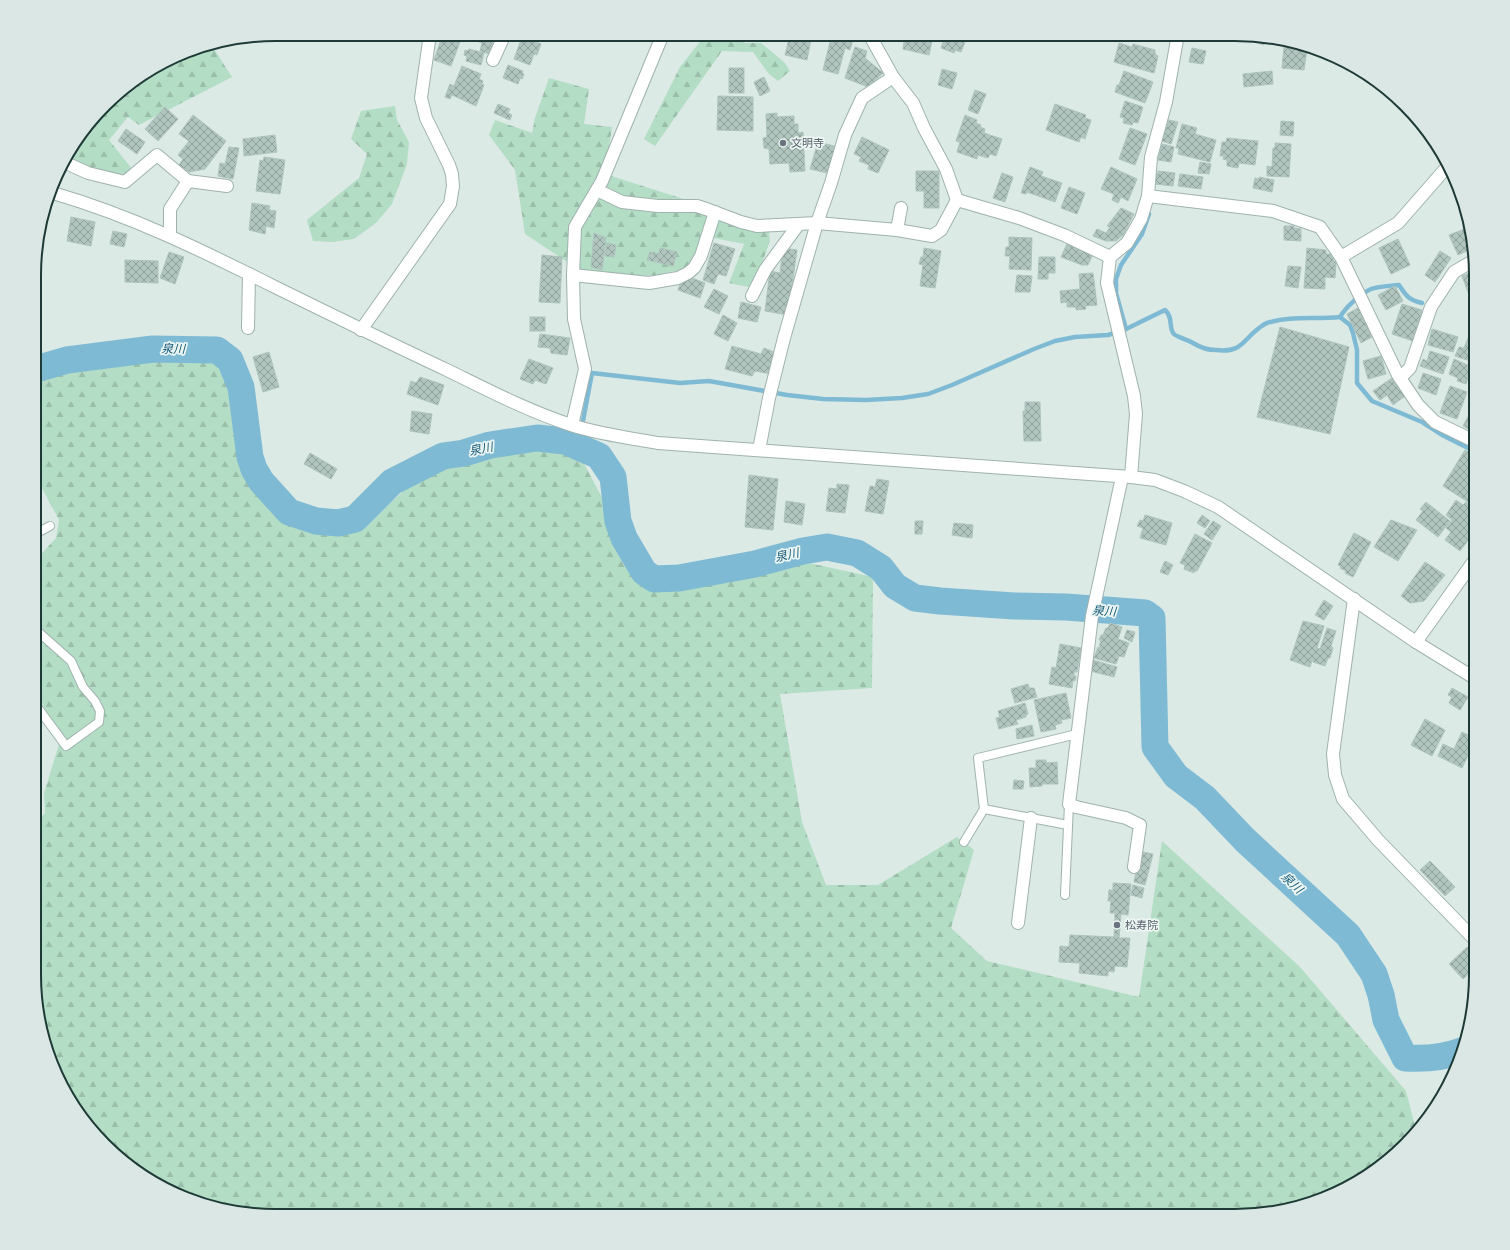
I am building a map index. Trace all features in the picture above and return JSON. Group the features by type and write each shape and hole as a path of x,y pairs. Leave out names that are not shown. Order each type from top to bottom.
{"street":[{"path":"361,330 450,204 453,186 452,174 426,118 421,98 429,41"},
{"path":"493,60 502,41"},
{"path":"572,425 585,369 574,319 573,275 575,227 602,180 661,41"},
{"path":"597,190 622,202 658,206 697,206 741,222 757,226 817,223 897,230 932,236 941,230 957,200 946,169 924,128 913,103 893,77 874,41"},
{"path":"1134,867 1140,825 1126,818 1076,807 1069,804 1092,616 1127,477 1136,414 1134,396 1107,283 1110,257 1127,243 1141,219 1148,196 1151,157 1166,102 1177,41"},
{"path":"759,450 769,398 784,338 817,223 831,183 845,135 862,98 893,77"},
{"path":"69,164 88,173 126,182 157,155 188,180 227,186"},
{"path":"1341,257 1398,223 1444,170"},
{"path":"170,236 170,209 188,180"},
{"path":"56,194 93,205 137,221 249,274 361,330 532,410 572,425 658,443 1155,480 1184,490 1218,507 1416,642 1469,675"},
{"path":"1148,196 1273,211 1320,227 1341,257 1400,378 1418,405 1435,422 1469,439"},
{"path":"957,200 1019,218 1064,235 1110,257"},
{"path":"897,230 901,208"},
{"path":"573,275 649,283 678,278 694,268 701,256 715,212"},
{"path":"752,296 765,270 798,225"},
{"path":"1400,378 1410,368 1431,307 1454,272 1468,264"},
{"path":"248,328 249,274"},
{"path":"1416,642 1469,568"},
{"path":"1354,599 1333,754 1335,775 1343,799 1378,840 1469,934"},
{"path":"1018,923 1031,818"}],"lane":[{"path":"41,531 50,526"},
{"path":"41,634 71,661 83,687 95,701 100,711 99,722 66,746 41,712"},
{"path":"964,842 984,809 978,758 1077,734"},
{"path":"1066,895 1069,804"},
{"path":"984,809 1068,825"}],"green space":[{"path":"700,41 743,41 745,43 761,43 784,62 790,71 778,81 769,74 753,52 722,51 655,146 644,139 680,67"},
{"path":"214,49 232,77 139,125 128,117 109,140 132,169 120,180 72,159 89,132 109,109 145,80 171,65"},
{"path":"549,78 589,89 584,124 612,127 605,174 768,226 770,241 753,288 729,283 744,244 714,238 688,268 656,275 593,279 525,234 515,170 489,135 495,120 532,133 535,118"},
{"path":"395,106 397,120 409,142 407,164 392,204 376,223 354,239 332,242 313,241 307,220 359,178 367,154 351,139 361,111"},
{"path":"108,347 210,351 237,380 250,475 286,519 346,530 372,519 443,456 524,435 574,445 647,582 711,576 804,562 873,577 872,688 780,694 802,822 826,885 878,885 957,837 974,850 951,928 987,961 1139,997 1162,841 1300,967 1406,1091 1415,1125 1401,1141 1378,1161 1339,1185 1310,1197 1281,1205 1235,1209 275,1209 229,1205 200,1197 158,1178 132,1161 109,1141 89,1118 65,1079 53,1050 45,1021 41,975 41,817 45,813 44,793 61,738 41,702 41,554 56,538 59,520 41,486 41,380"}],"building":[{"path":"441,41 460,41 451,66 434,60"},
{"path":"476,41 493,41 489,54 480,51 482,43"},
{"path":"521,41 533,41 541,44 537,55 534,54 530,65 514,59"},
{"path":"788,41 811,41 807,60 785,55"},
{"path":"830,41 853,41 850,50 845,48 838,74 823,70"},
{"path":"904,41 932,41 929,55 903,49"},
{"path":"943,41 965,41 961,52 955,50 954,53 941,48"},
{"path":"1255,42 1265,43 1264,45"},
{"path":"1119,43 1132,47 1133,44 1155,50 1155,54 1158,56 1154,73 1114,62"},
{"path":"1284,46 1307,52 1304,70 1282,68"},
{"path":"855,47 867,51 865,58 883,73 868,87 845,78"},
{"path":"1192,48 1206,51 1203,64 1189,62"},
{"path":"469,49 484,53 481,65 466,61 467,56 464,55 465,50 468,51"},
{"path":"508,65 523,71 522,73 524,74 522,79 520,78 518,84 503,78"},
{"path":"462,66 481,74 479,79 483,81 482,84 484,85 476,106 452,95 450,99 445,97 450,84 454,86"},
{"path":"729,68 744,68 744,93 729,93"},
{"path":"942,69 957,73 952,89 938,85"},
{"path":"1124,71 1153,82 1145,103 1115,92"},
{"path":"1272,71 1273,84 1244,87 1243,74"},
{"path":"764,77 770,91 760,96 754,82"},
{"path":"975,90 986,94 978,114 968,110"},
{"path":"718,96 753,97 753,131 717,130"},
{"path":"1125,101 1143,107 1138,123 1133,122 1132,125 1123,123 1124,118 1120,117"},
{"path":"498,104 510,109 508,113 512,115 510,120 494,113"},
{"path":"1055,104 1086,115 1085,118 1091,120 1085,139 1081,137 1079,142 1046,130"},
{"path":"165,107 178,119 158,141 145,129"},
{"name":"文明寺","path":"777,113 777,117 794,116 794,124 798,124 798,133 803,132 805,171 790,172 789,163 770,164 769,149 764,148 763,138 767,137 766,114"},
{"path":"193,115 226,141 205,169 189,172 179,165 183,159 178,155 189,141 179,134"},
{"path":"965,115 977,120 976,123 985,129 984,133 1002,139 996,156 990,154 988,158 978,155 977,159 957,152 960,142 956,141"},
{"path":"1169,120 1178,122 1171,144 1162,141"},
{"path":"1281,121 1294,122 1293,136 1280,135"},
{"path":"1182,124 1197,128 1195,134 1216,140 1210,162 1178,154 1179,148 1176,148"},
{"path":"1130,128 1147,134 1135,165 1119,159"},
{"path":"126,129 145,142 137,154 118,141"},
{"path":"275,135 277,152 244,156 243,139"},
{"path":"862,137 889,150 878,173 868,169 869,165 859,161 861,157 854,154"},
{"path":"1227,138 1258,141 1255,165 1239,163 1238,168 1227,166 1227,160 1223,159 1224,156 1220,156 1222,142 1226,142"},
{"path":"818,142 838,147 831,174 810,169"},
{"path":"1275,143 1291,144 1289,177 1267,176 1267,166 1272,167 1273,148 1275,148"},
{"path":"1162,144 1174,147 1171,162 1158,160"},
{"path":"229,147 239,148 233,179 218,176 220,163 225,164"},
{"path":"264,157 285,160 280,194 256,191 260,160 263,161"},
{"path":"1200,162 1211,164 1209,174 1198,173"},
{"path":"1030,167 1043,172 1041,176 1062,183 1055,202 1027,192 1026,194 1021,193"},
{"path":"1111,167 1137,179 1128,201 1121,197 1118,203 1112,200 1114,194 1101,189"},
{"path":"916,171 939,171 939,208 924,208 924,191 916,191"},
{"path":"1158,171 1175,173 1173,186 1155,184 1156,174 1158,174"},
{"path":"1002,173 1013,177 1005,202 993,198"},
{"path":"1180,174 1203,177 1201,189 1178,186"},
{"path":"1259,177 1274,180 1272,192 1253,188 1255,178 1259,179"},
{"path":"1069,187 1085,193 1077,214 1061,208"},
{"path":"252,203 270,206 269,210 276,211 274,228 266,226 265,234 249,230"},
{"path":"1121,208 1134,214 1123,235 1116,241 1106,241 1093,236 1097,229 1106,233 1110,227 1107,226"},
{"path":"71,217 95,222 91,246 67,241"},
{"path":"1284,226 1294,226 1294,228 1301,229 1301,241 1284,240"},
{"path":"1465,229 1467,251 1458,255 1449,235"},
{"path":"113,231 127,234 124,247 110,244"},
{"path":"594,233 606,238 602,270 591,267"},
{"path":"1009,237 1032,238 1031,270 1009,269 1010,256 1005,256 1006,247 1009,247"},
{"path":"1398,239 1410,265 1391,274 1379,248"},
{"path":"607,243 616,245 614,257 605,256"},
{"path":"714,243 735,249 726,276 718,274 714,284 703,280"},
{"path":"1067,244 1093,254 1088,265 1082,265 1061,257"},
{"path":"660,248 677,252 673,266 647,260 650,252 659,254"},
{"path":"783,248 797,250 788,315 765,311 770,271 780,273"},
{"path":"924,248 941,251 935,288 920,286 923,265 919,264 921,257 923,257"},
{"path":"1307,248 1326,250 1326,254 1334,254 1333,261 1336,262 1335,278 1325,277 1325,289 1304,288"},
{"path":"1440,251 1451,258 1435,282 1425,275"},
{"path":"169,252 184,257 175,284 160,278"},
{"path":"542,255 562,257 560,303 539,302"},
{"path":"1039,257 1055,257 1055,273 1048,273 1048,279 1038,279"},
{"path":"125,260 158,261 158,283 125,282"},
{"path":"1288,266 1301,267 1298,288 1285,286"},
{"path":"1093,273 1097,305 1085,306 1086,309 1076,310 1076,307 1067,307 1067,302 1061,303 1060,291 1080,289 1079,274"},
{"path":"1469,273 1469,295 1462,276"},
{"path":"684,275 705,283 700,298 678,290"},
{"path":"1017,275 1032,276 1030,292 1015,292"},
{"path":"1395,286 1403,301 1386,310 1378,295"},
{"path":"714,289 728,296 719,314 704,307"},
{"path":"741,302 761,307 757,322 738,318"},
{"path":"1402,304 1422,310 1413,341 1392,334"},
{"path":"1358,308 1372,337 1361,343 1347,314"},
{"path":"723,315 737,323 728,341 714,334"},
{"path":"530,317 545,317 545,331 530,331"},
{"path":"1280,327 1349,347 1330,434 1257,417"},
{"path":"1432,329 1458,337 1453,352 1428,345"},
{"path":"540,334 570,338 567,355 551,353 550,348 538,347"},
{"path":"1469,336 1469,361 1455,356 1459,347 1464,348"},
{"path":"732,346 761,354 764,348 774,352 771,374 755,371 752,376 725,369"},
{"path":"1430,351 1449,357 1443,374 1420,366 1423,359 1427,361"},
{"path":"269,352 279,387 263,392 253,357"},
{"path":"1381,356 1386,374 1368,379 1363,361"},
{"path":"529,359 553,368 546,384 535,380 533,384 520,379"},
{"path":"1454,359 1469,366 1469,376 1466,384 1457,381 1458,378 1449,374"},
{"path":"1423,373 1441,379 1436,395 1418,388"},
{"path":"420,377 444,385 438,405 407,394 411,381 416,383"},
{"path":"1392,378 1405,396 1393,405 1387,395 1380,400 1373,391"},
{"path":"1450,386 1467,392 1457,419 1440,413"},
{"path":"1025,402 1040,402 1041,441 1024,441 1023,411 1025,411"},
{"path":"412,411 432,414 429,434 410,431"},
{"path":"1469,415 1469,429 1463,426"},
{"path":"1465,450 1469,453 1468,502 1443,486"},
{"path":"310,453 337,469 331,479 304,464"},
{"path":"749,475 778,479 773,530 745,527"},
{"path":"877,479 889,481 883,514 865,511 870,486 875,487"},
{"path":"837,484 849,485 845,513 826,511 829,488 837,489"},
{"path":"1456,500 1463,505 1466,502 1469,504 1469,539 1460,551 1445,540 1451,532 1446,528 1452,520 1446,515"},
{"path":"786,501 805,504 802,525 784,522"},
{"path":"1426,502 1450,521 1438,537 1416,520 1423,511 1420,509"},
{"path":"1145,515 1172,523 1166,545 1140,538 1143,528 1137,526 1140,520 1143,521"},
{"path":"1202,515 1210,521 1205,528 1197,523"},
{"path":"1391,520 1417,530 1398,561 1374,547"},
{"path":"915,521 923,521 922,534 915,534"},
{"path":"1213,521 1221,526 1212,540 1204,534"},
{"path":"954,523 973,525 972,538 952,535"},
{"path":"1354,533 1371,542 1353,577 1345,573 1346,571 1338,565"},
{"path":"1195,534 1212,543 1197,571 1194,571 1194,573 1184,569 1185,565 1180,563"},
{"path":"1165,561 1173,565 1168,575 1160,572"},
{"path":"1425,562 1445,575 1424,601 1410,603 1401,596"},
{"path":"1324,600 1333,606 1324,620 1315,615"},
{"path":"1303,621 1324,626 1317,648 1320,649 1327,628 1336,631 1331,646 1333,648 1330,658 1328,658 1325,666 1313,662 1312,660 1310,667 1290,660"},
{"path":"1110,623 1122,627 1118,639 1129,643 1124,657 1119,656 1116,664 1094,658 1098,647 1099,648 1101,640 1099,640 1101,635 1103,635"},
{"path":"1127,630 1135,632 1132,642 1124,638"},
{"path":"1060,644 1081,648 1077,672 1074,672 1074,676 1076,676 1075,681 1073,680 1072,688 1049,684 1052,667 1056,668"},
{"path":"1093,660 1117,667 1114,677 1090,671"},
{"path":"1028,684 1029,688 1034,688 1037,697 1015,703 1011,689"},
{"path":"1452,688 1468,697 1460,710 1449,703 1452,697 1448,695"},
{"path":"1066,693 1071,718 1061,720 1062,723 1055,725 1056,729 1041,732 1034,700"},
{"path":"1025,703 1028,714 1026,717 1016,720 1018,724 999,729 996,718 1000,717 998,711"},
{"path":"1425,719 1445,730 1432,756 1411,745"},
{"path":"1032,725 1034,736 1017,739 1016,729"},
{"path":"1462,732 1469,736 1469,754 1462,768 1438,756 1443,744 1454,749"},
{"path":"1036,760 1046,760 1046,763 1057,762 1058,784 1042,784 1042,786 1030,787 1029,768 1036,768"},
{"path":"1014,780 1024,781 1023,789 1013,789"},
{"path":"1143,852 1153,854 1145,885 1134,882"},
{"path":"1430,861 1455,887 1445,896 1420,870"},
{"name":"松寿院","path":"1113,883 1131,884 1128,915 1121,914 1119,938 1130,938 1127,967 1115,966 1114,972 1108,971 1108,976 1079,973 1080,963 1059,962 1060,946 1069,947 1070,935 1114,937 1115,913 1110,913 1111,901 1108,901 1109,890 1113,890"},
{"path":"1133,885 1144,888 1142,898 1131,895"},
{"path":"1467,947 1469,949 1469,974 1463,979 1449,964"}],"waterway":[{"path":"578,447 592,373 680,383 709,381 787,395 823,399 866,400 902,398 928,394 1055,341 1075,337 1108,335 1126,329 1116,293 1116,279 1121,265 1142,234 1149,214"},
{"path":"1340,317 1358,297 1377,287 1399,285 1408,297 1422,303"},
{"path":"1126,329 1165,310 1168,313 1171,329 1175,335 1210,350 1231,350 1237,348 1253,333 1267,323 1294,318 1340,317 1350,325 1353,333 1357,350 1357,383 1372,401 1422,422 1444,436 1469,448"},
{"name":"泉川","path":"41,368 67,360 153,349 217,350 230,360 241,387 250,457 254,469 261,481 289,512 316,521 338,523 355,519 392,482 443,456 464,453 490,445 537,438 565,441 599,456 613,477 618,521 624,538 644,572 654,579 679,578 755,564 803,551 827,547 857,553 881,568 895,586 915,598 1014,606 1066,607 1145,613 1152,618 1155,747 1176,776 1205,798 1245,840 1348,935 1374,974 1381,995 1386,1020 1405,1058 1433,1058 1456,1052"}],"place":[{"name":"文明寺","path":"783,143"},
{"name":"松寿院","path":"1117,925"}]}
